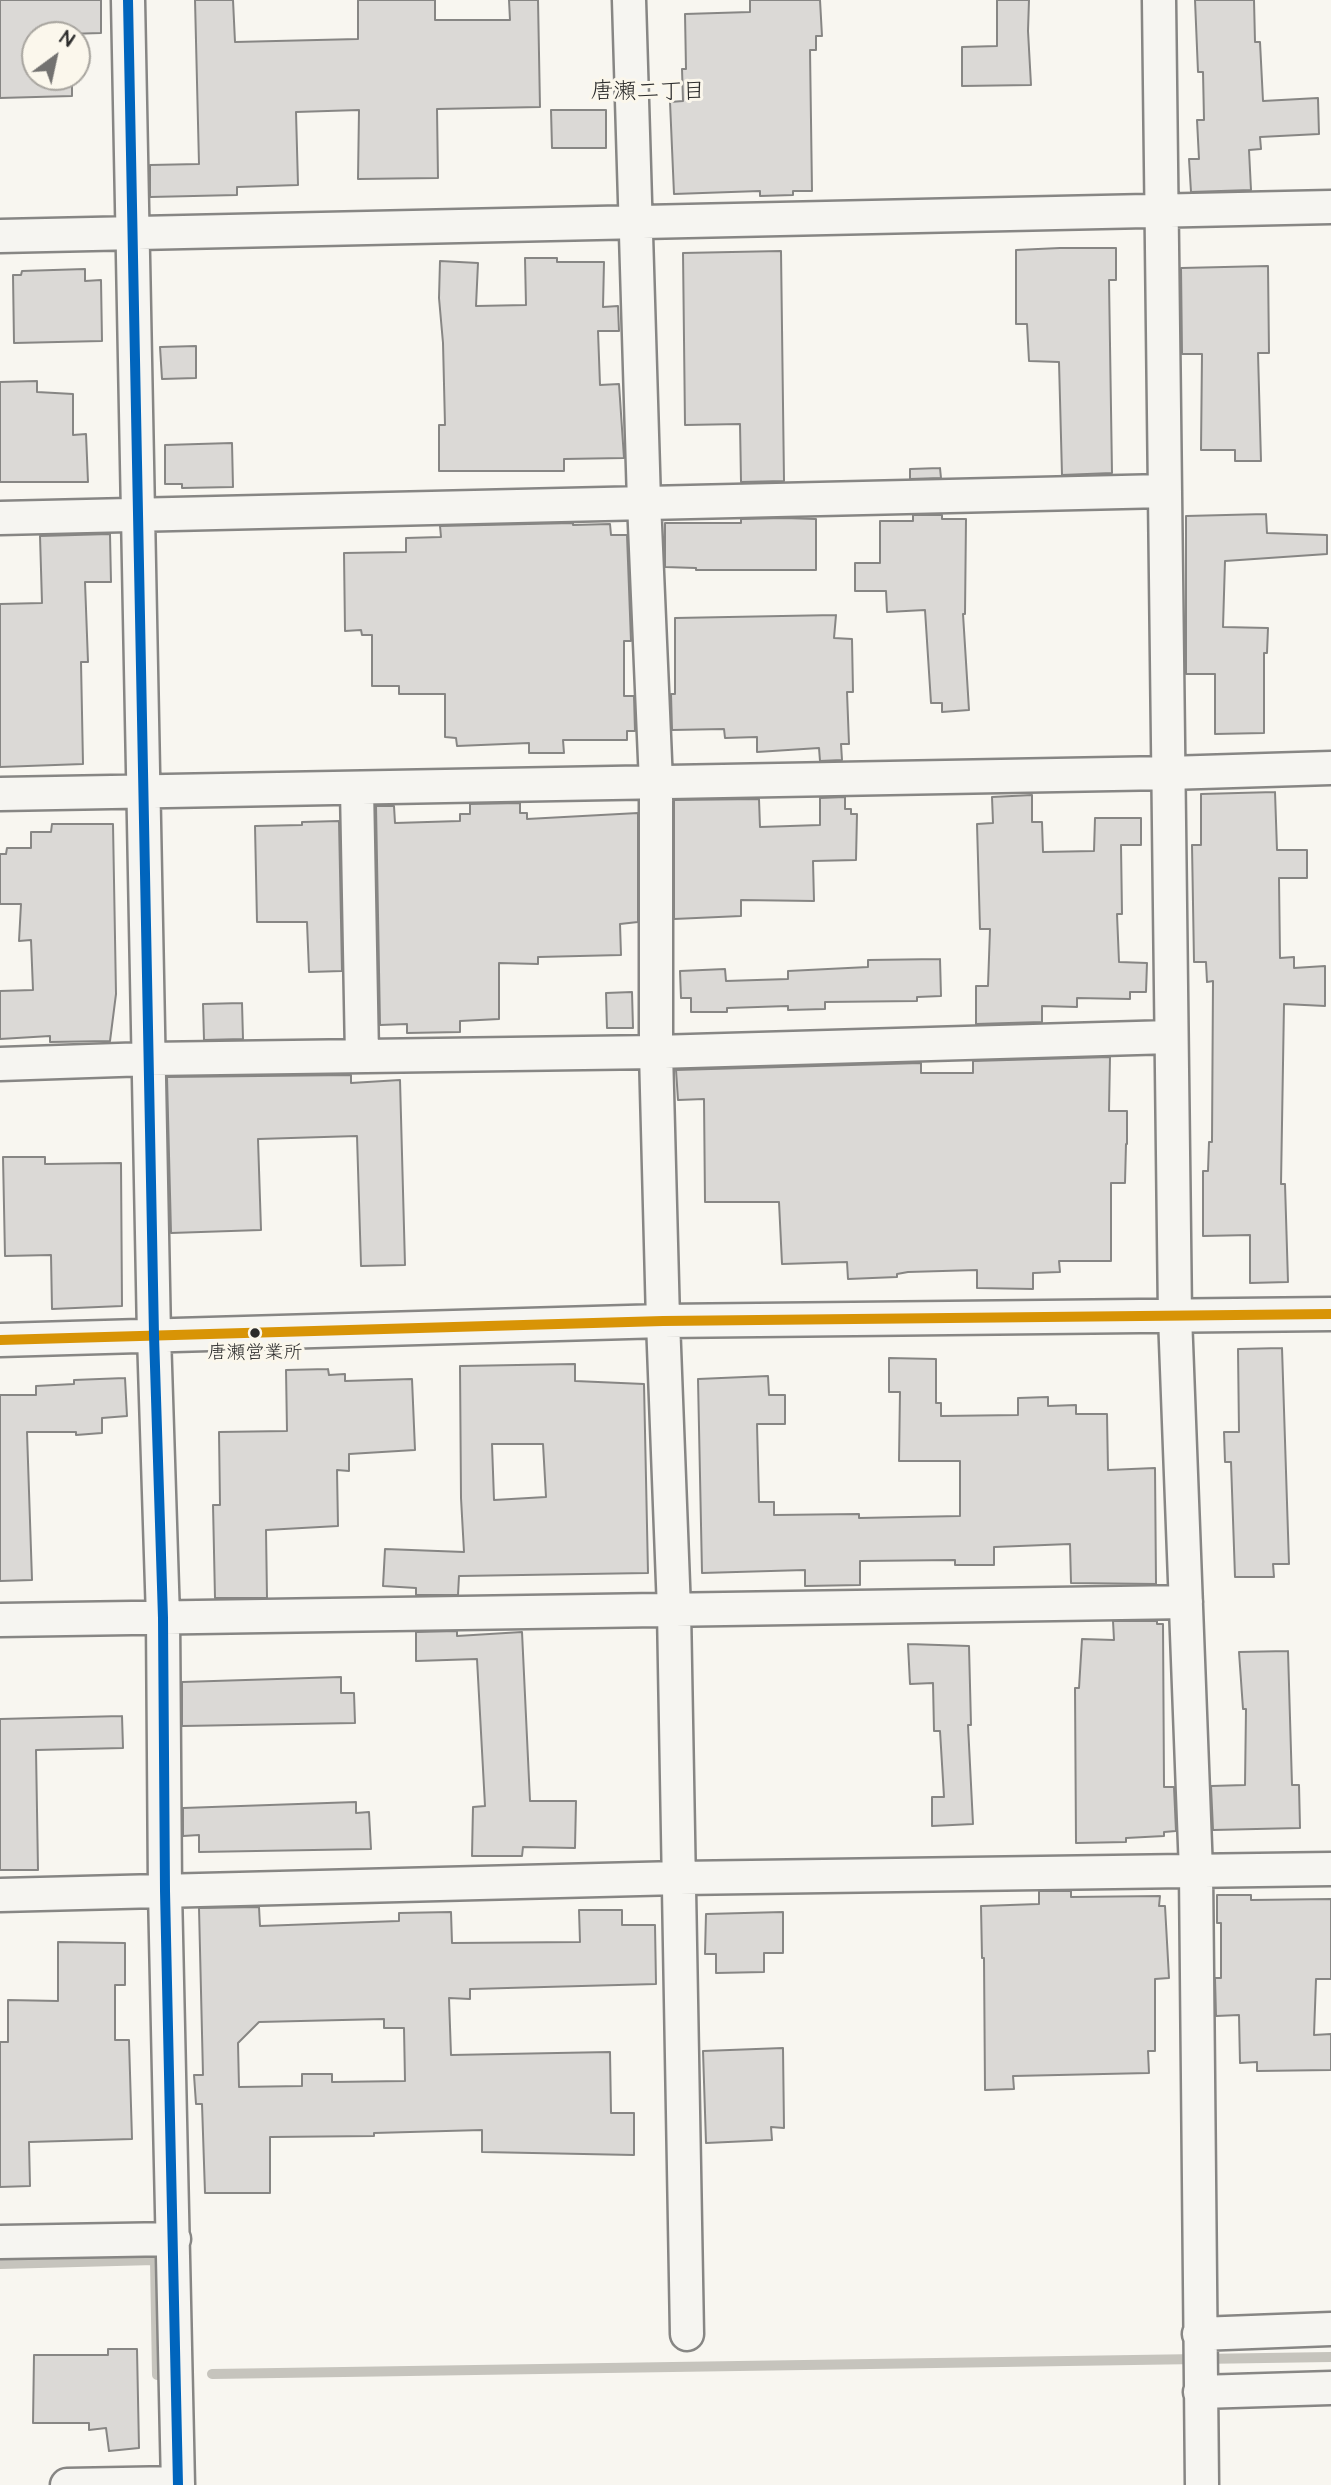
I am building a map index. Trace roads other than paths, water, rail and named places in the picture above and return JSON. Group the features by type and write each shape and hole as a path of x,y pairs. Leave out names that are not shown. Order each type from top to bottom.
{"street":[{"path":"67,2485 178,2484 165,1891 163,1618 142,792 128,0"},
{"path":"629,0 644,502 656,783 656,1052 674,1611 688,2334"},
{"path":"1159,0 1175,1316 1196,1872 1202,2485"},
{"path":"0,236 1331,207"},
{"path":"0,518 1165,491"},
{"path":"0,794 1168,774 1331,768"},
{"path":"357,788 362,1056"},
{"path":"0,1064 148,1059 656,1052 1171,1037"},
{"path":"0,1340 663,1321 1331,1314"},
{"path":"0,1620 1186,1602"},
{"path":"0,1895 680,1878 1331,1869"},
{"path":"0,2242 174,2239"},
{"path":"1199,2334 1331,2329"},
{"path":"1200,2392 1331,2388"}],"waterway":[{"path":"0,2264 155,2260 157,2375"},
{"path":"212,2374 1331,2357"}],"place":[{"name":"唐瀬営業所","path":"255,1333"}],"district":[{"name":"唐瀬二丁目","path":"648,93"}]}
